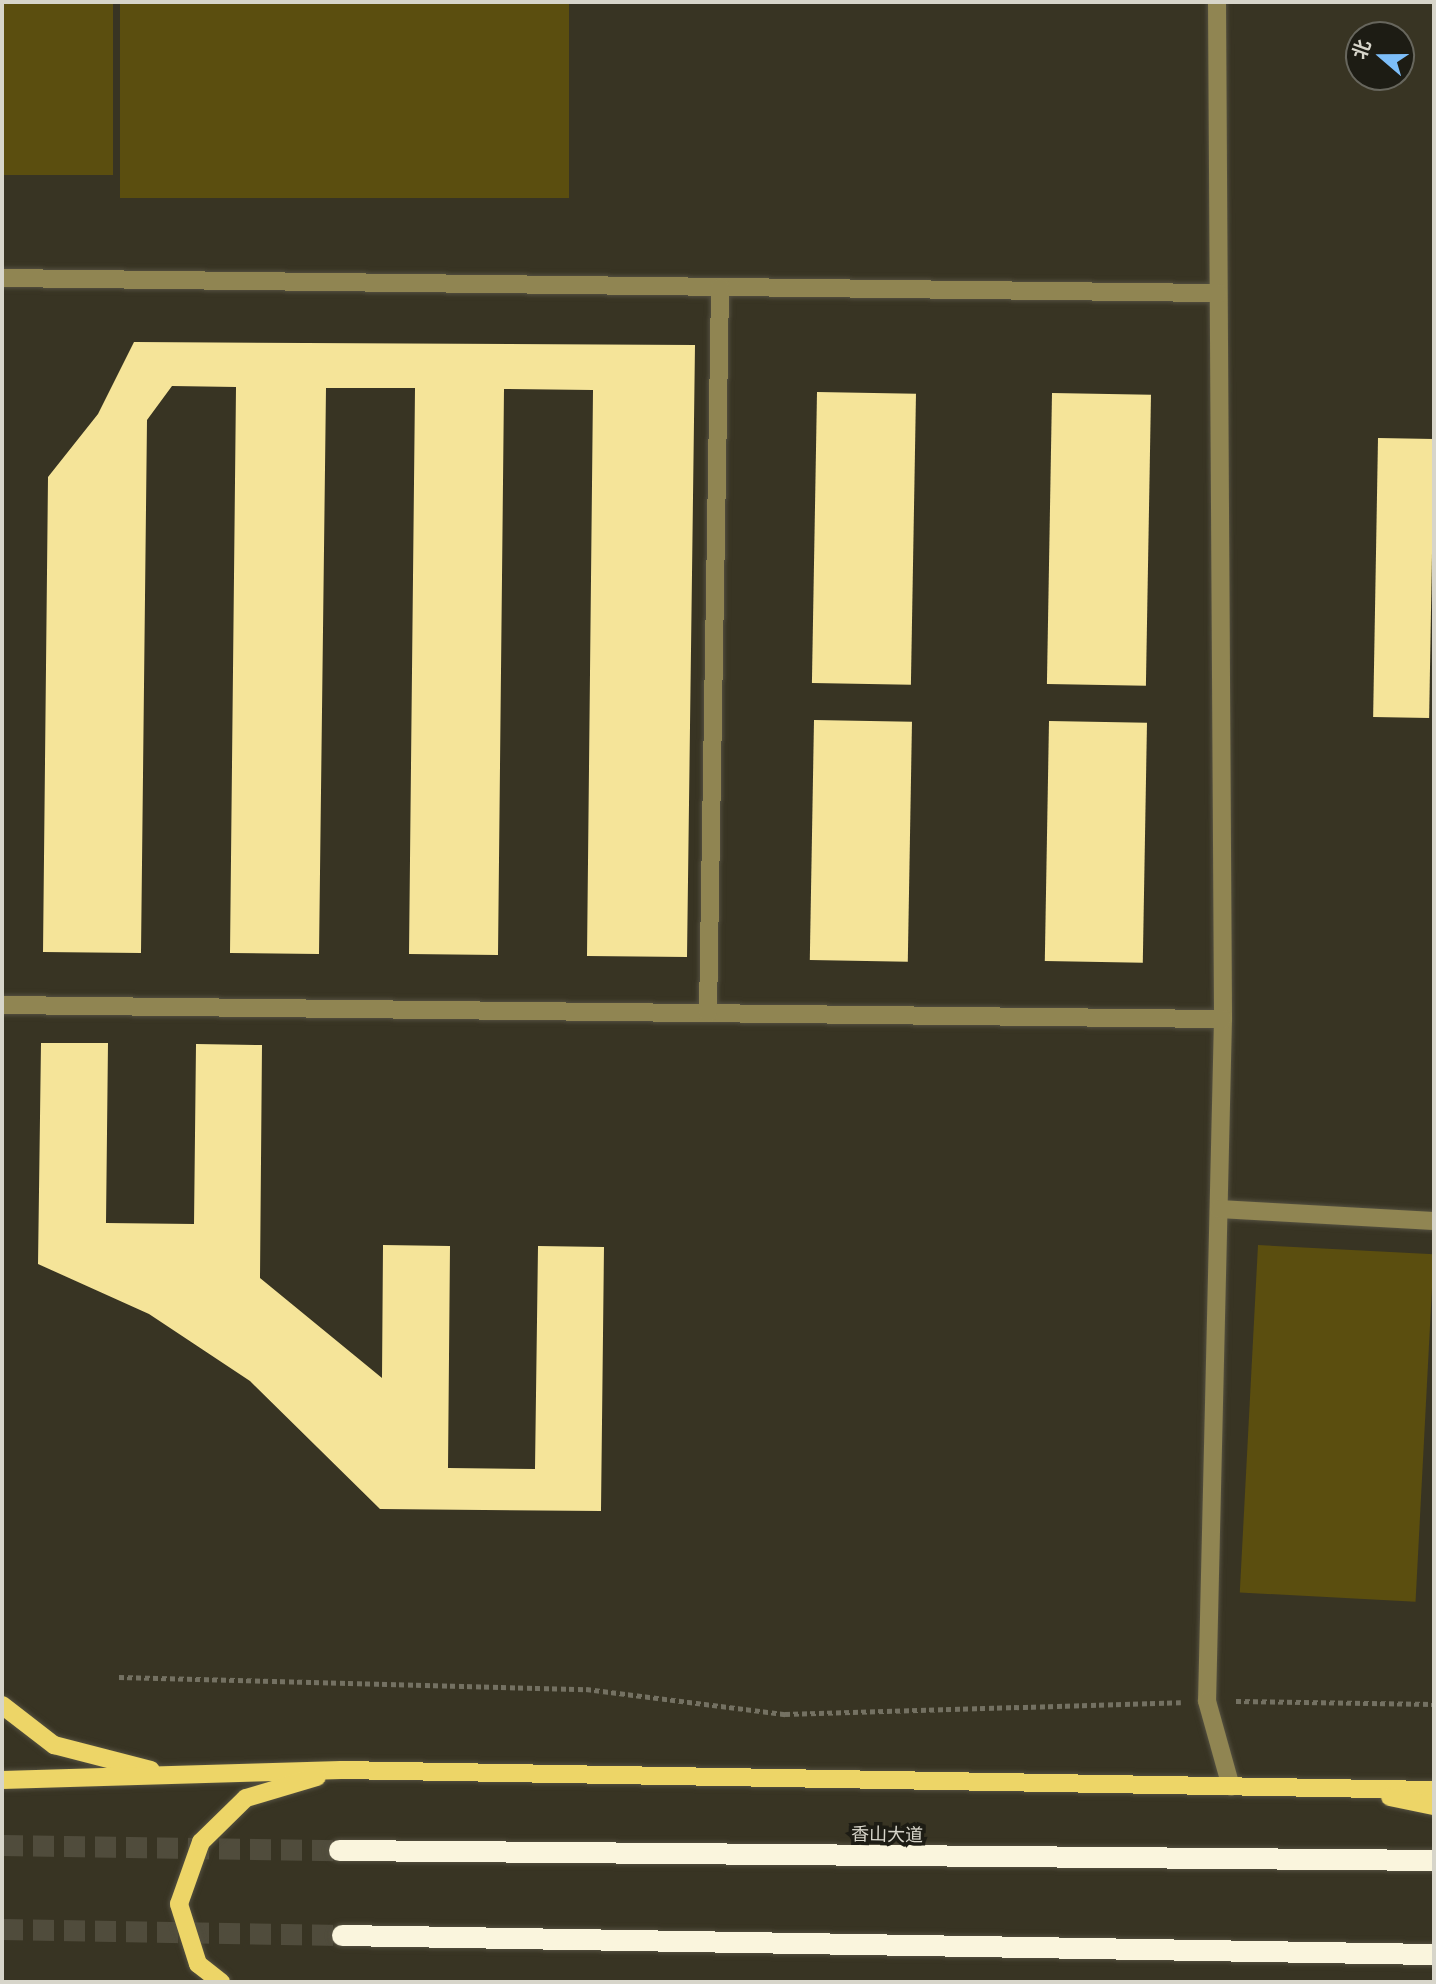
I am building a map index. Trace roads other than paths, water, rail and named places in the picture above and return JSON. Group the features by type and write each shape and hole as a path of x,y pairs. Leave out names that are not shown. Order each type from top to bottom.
{"highway":[{"name":"香山大道","path":"338,1850 1434,1860"},
{"path":"342,1935 1434,1954"}],"main road":[{"path":"2,1705 54,1745 171,1775"},
{"path":"221,1982 198,1964 179,1904 201,1842 246,1798 341,1770"},
{"path":"2,1780 341,1770 1434,1790"},
{"path":"1352,1789 1434,1806"}],"street":[{"path":"1217,2 1223,1019 1207,1701 1231,1787"},
{"path":"2,278 1218,293"},
{"path":"708,1013 720,287"},
{"path":"2,1005 1223,1019"},
{"path":"1219,1209 1434,1222"}],"tunnel":[{"path":"2,1845 339,1850"},
{"path":"2,1929 342,1935"}]}
